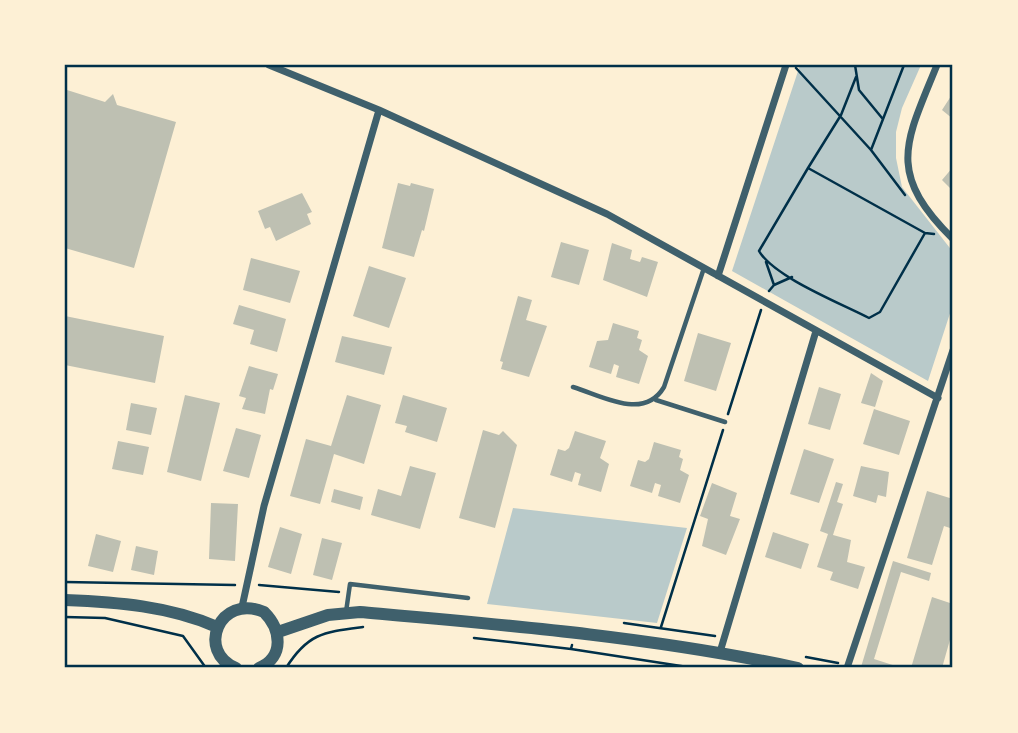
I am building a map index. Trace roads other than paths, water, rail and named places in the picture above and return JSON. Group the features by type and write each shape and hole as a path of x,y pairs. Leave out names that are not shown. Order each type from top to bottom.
{"street":[{"path":"269,65 379,110 607,214 938,398"},
{"path":"718,276 786,65"},
{"path":"937,65 909,135 905,155 909,177 917,194 952,235"},
{"path":"242,607 264,506 379,110"},
{"path":"720,652 816,331"},
{"path":"847,668 953,350"},
{"path":"65,600 122,603 196,618 218,627"},
{"path":"236,668 220,656 216,645 218,627 223,617 242,607 264,612 278,632 278,648 272,658 259,668"},
{"path":"278,632 328,615 360,612 576,632 720,652 798,668"}],"lane":[{"path":"573,387 638,407 656,400 664,387 704,268"},
{"path":"656,400 725,422"},
{"path":"346,613 351,584 468,598"}]}
